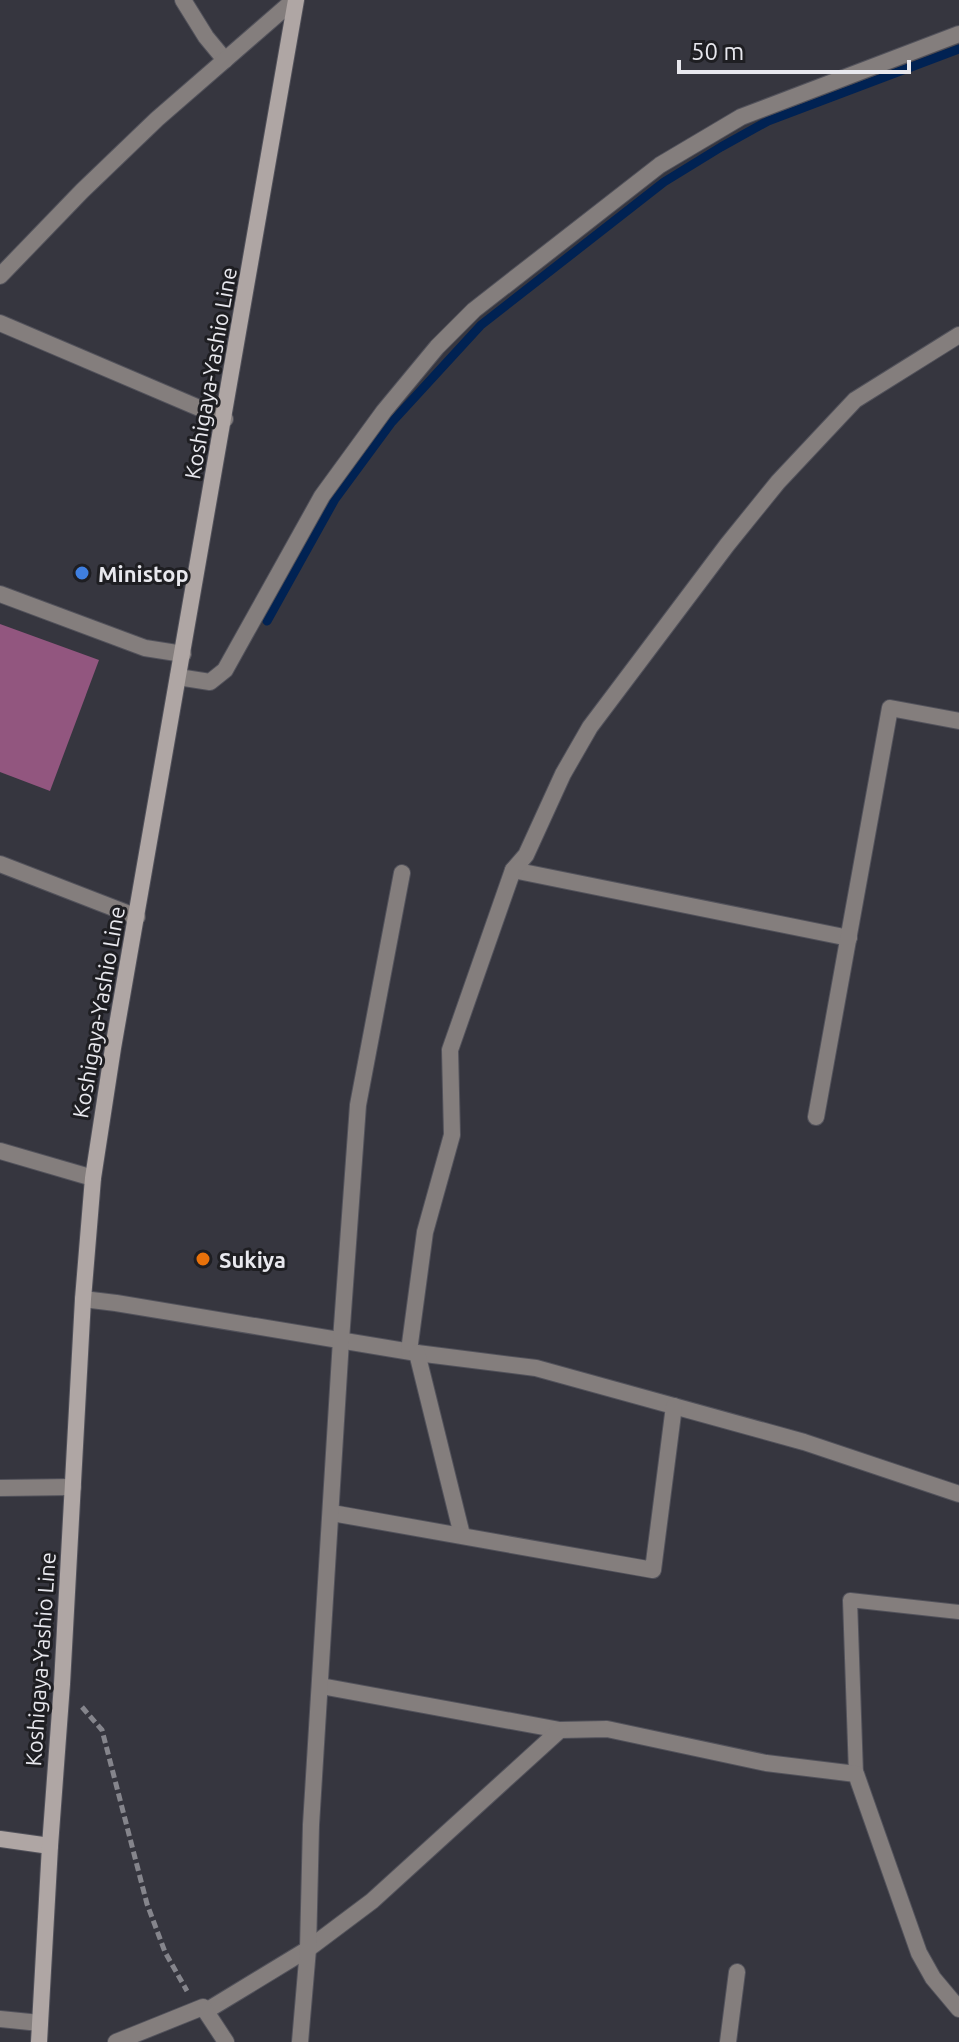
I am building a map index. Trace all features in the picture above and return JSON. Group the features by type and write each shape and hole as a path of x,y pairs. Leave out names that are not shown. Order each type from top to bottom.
{"main road":[{"name":"Koshigaya-Yashio Line","path":"39,2042 83,1299 93,1178 295,0"},
{"path":"0,1839 50,1846"}],"street":[{"path":"183,0 225,60"},
{"path":"0,276 103,171 295,0"},
{"path":"178,677 210,682 225,670 322,496 384,411 437,347 474,310 660,165 741,117 959,34"},
{"path":"0,323 225,419"},
{"path":"462,1535 413,1352 425,1232 452,1135 450,1050 513,870 526,855 563,774 590,727 778,482 855,400 959,335"},
{"path":"0,594 145,648 183,654"},
{"path":"816,1117 890,708 959,721"},
{"path":"0,864 137,917"},
{"path":"513,870 849,938"},
{"path":"300,2042 308,1949 311,1825 341,1340 358,1105 402,873"},
{"path":"0,1151 93,1178"},
{"path":"83,1299 413,1352 536,1368 804,1442 959,1494"},
{"path":"332,1513 653,1570 674,1406"},
{"path":"0,1488 73,1487"},
{"path":"321,1686 560,1730 607,1729 766,1763 856,1774 919,1953 933,1978 959,2009"},
{"path":"116,2042 202,2010 308,1949 372,1901 560,1730"},
{"path":"728,2042 737,1972"},
{"path":"202,2010 226,2042"},
{"path":"0,2019 40,2023"}],"lane":[{"path":"856,1774 850,1600 959,1612"}],"path":[{"path":"62,1684 102,1730 147,1904 165,1952 202,2010"}],"building":[{"path":"0,624 99,660 50,791 0,772"}],"waterway":[{"path":"267,621 335,499 391,423 481,325 664,182 721,147 768,121 959,49"}],"place":[{"name":"Ministop","path":"82,573"},
{"name":"Sukiya","path":"203,1259"}]}
